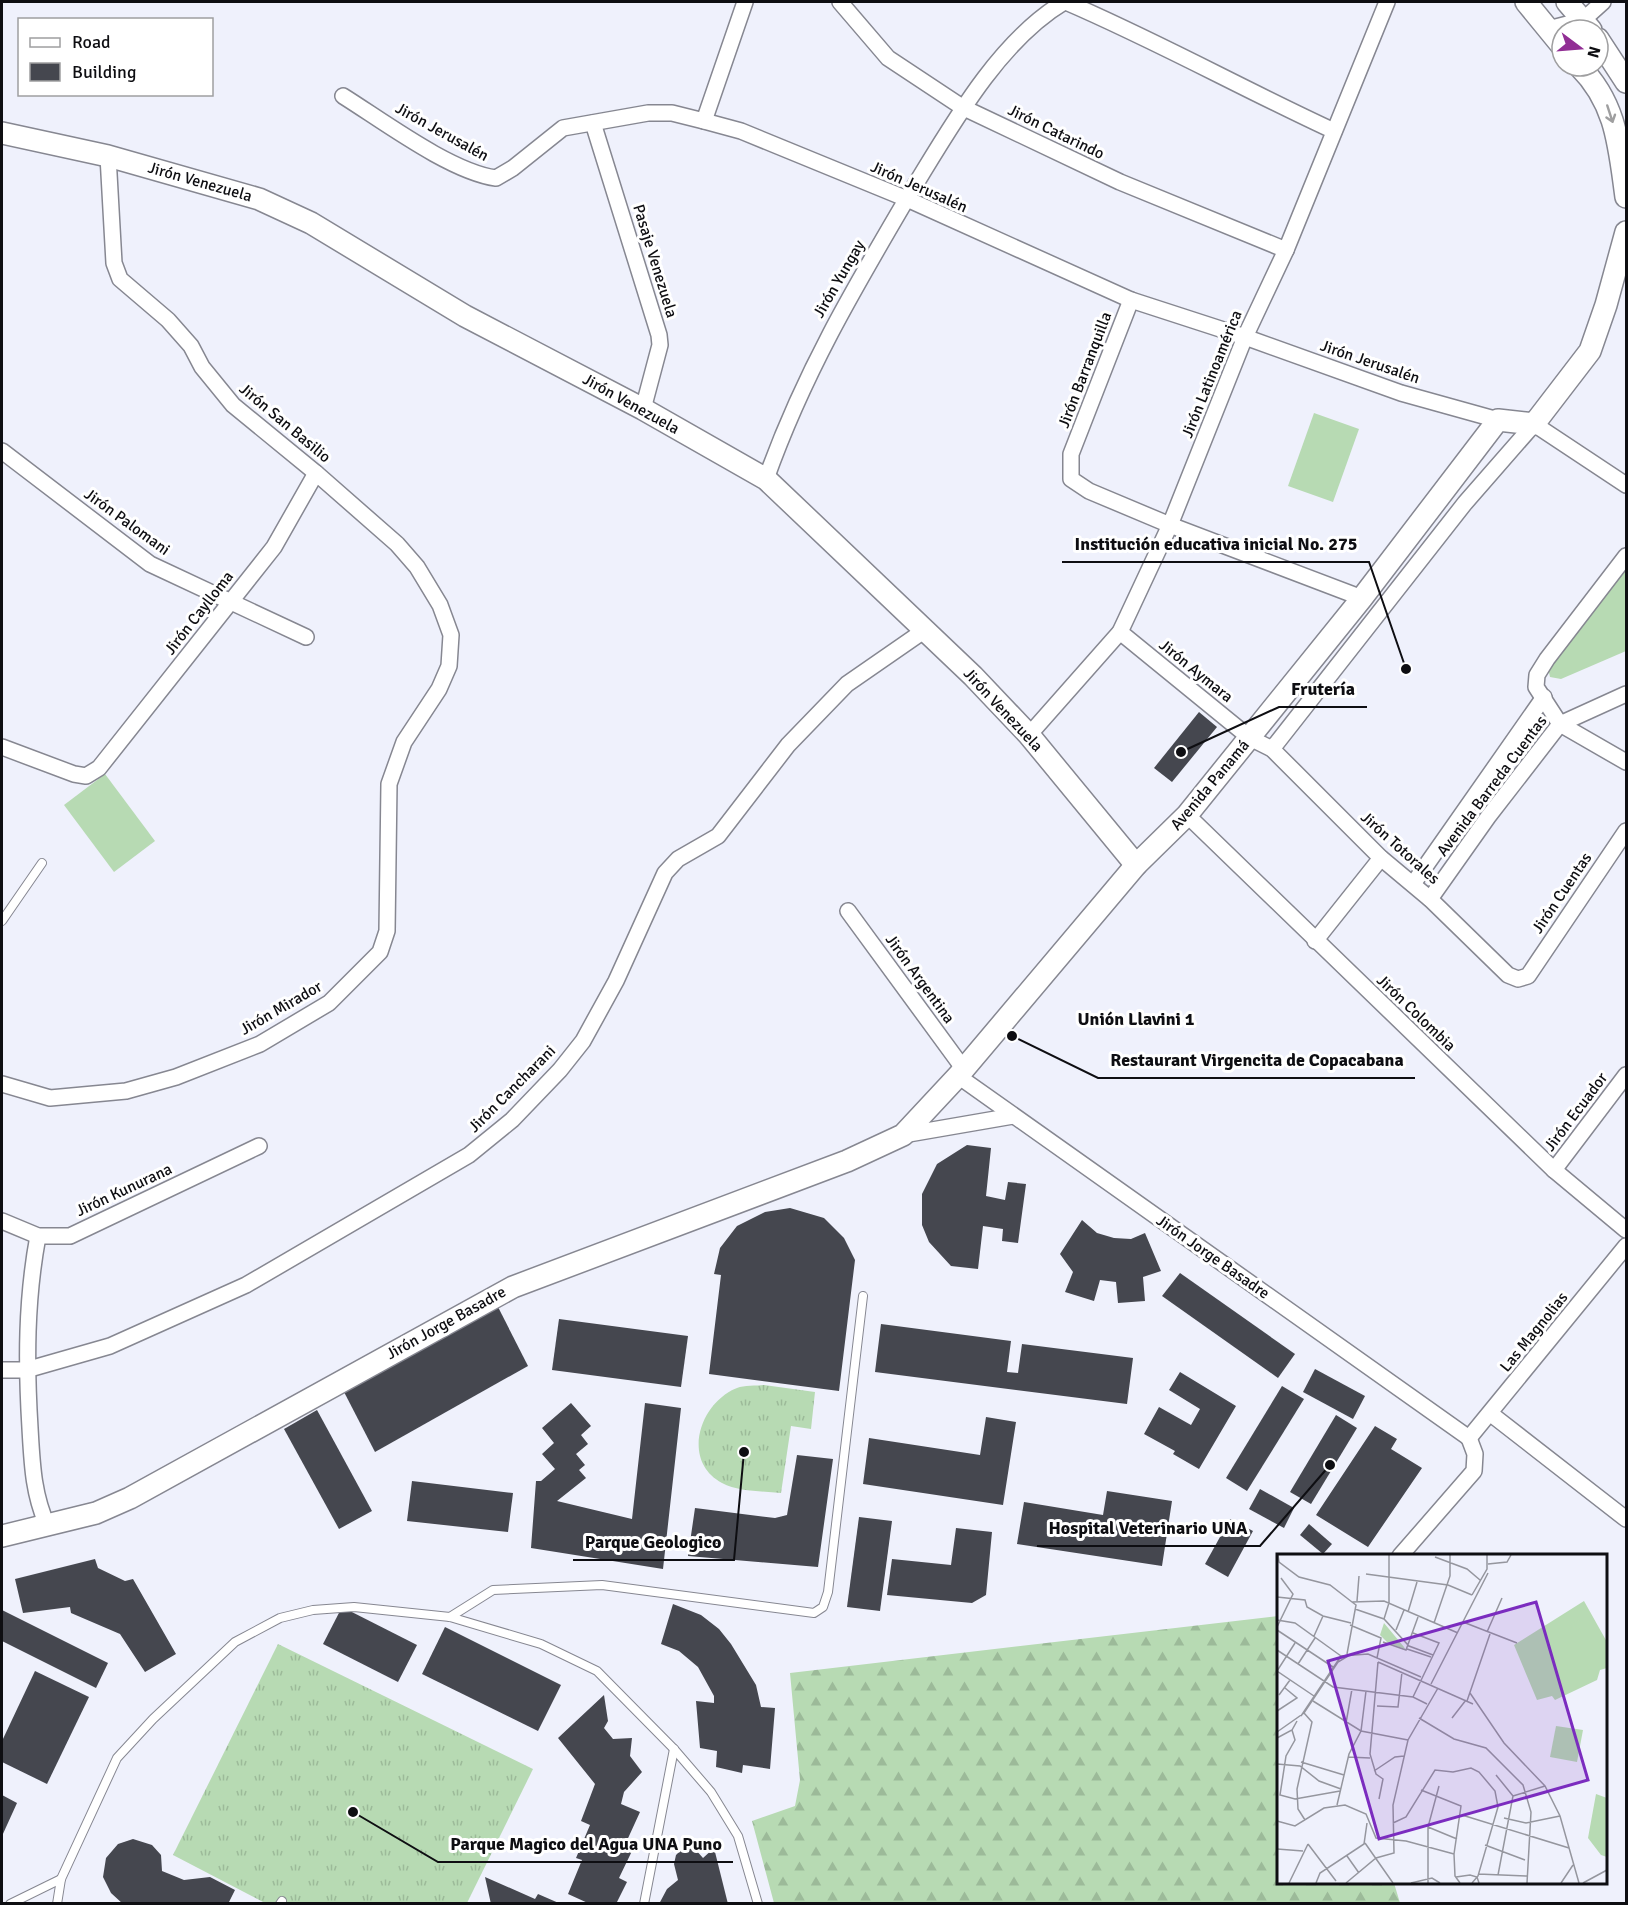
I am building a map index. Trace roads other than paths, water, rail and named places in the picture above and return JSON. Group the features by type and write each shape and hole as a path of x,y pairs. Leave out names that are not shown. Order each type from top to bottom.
{"street":[{"path":"704,121 745,2"},
{"name":"Jirón Catarindo","path":"840,2 888,58 963,107 1120,182 1286,250"},
{"path":"1065,2 1149,38 1257,95 1334,131"},
{"name":"Jirón Yungay","path":"766,479 791,413 837,317 963,107 1022,35 1046,12 1065,2"},
{"name":"Jirón Latinoamérica","path":"1029,735 1120,632 1170,525 1245,337 1286,250 1386,2"},
{"path":"1526,2 1550,31"},
{"path":"1567,2 1581,18"},
{"path":"1592,18 1603,2"},
{"path":"1610,53 1626,82"},
{"path":"1591,78 1607,105 1621,145 1626,197"},
{"name":"Jirón Jerusalén","path":"343,96 433,151 473,172 496,178 513,168 562,128 648,113 672,113 741,131 907,199 1131,300 1245,337 1401,393 1498,420"},
{"name":"Pasaje Venezuela","path":"593,123 660,345 643,409"},
{"name":"Jirón Venezuela","path":"2,133 108,156 259,199 290,213 465,315 643,409 766,479 925,630 1029,735 1136,865"},
{"name":"Jirón San Basilio","path":"108,156 114,263 120,279 168,320 191,346 202,367 233,405 316,472 397,544 417,567 440,605 451,635 449,666 428,706"},
{"name":"Avenida Panamá","path":"1272,749 1465,503 1534,424 1590,351 1610,294 1626,232"},
{"name":"Jirón Barranquilla","path":"1131,300 1071,454 1071,479 1078,486 1170,525"},
{"path":"1498,420 1534,424 1626,485"},
{"name":"Avenida Panamá","path":"903,1135 961,1072 1136,865 1187,815 1362,598 1498,420"},
{"name":"Jirón Palomani","path":"2,451 150,564 306,637"},
{"name":"Jirón Caylloma","path":"7,750 74,774 86,776 99,768 274,546 316,472"},
{"path":"1170,525 1362,598"},
{"path":"1626,556 1537,675 1536,687 1560,724 1626,762"},
{"name":"Jirón Cancharani","path":"2,1370 26,1370 110,1346 246,1285 470,1155 512,1120 560,1070 583,1041 616,981 665,873 678,859 718,836 788,745 847,684 925,630"},
{"name":"Jirón Aymara","path":"1120,632 1250,738"},
{"name":"Avenida Barreda Cuentas","path":"1430,899 1488,817 1560,724 1626,694"},
{"name":"Avenida Barreda Cuentas","path":"1413,884 1544,697"},
{"name":"Jirón Mirador","path":"2,1084 50,1098 136,1088 176,1077 260,1044 329,1004 380,952 387,931 389,784 404,742 428,706"},
{"name":"Jirón Totorales","path":"1250,738 1272,749 1381,858 1430,899 1508,975 1518,979 1528,976"},
{"path":"2,765 7,750"},
{"name":"Jirón Colombia","path":"1187,815 1554,1170 1626,1230"},
{"name":"Jirón Cuentas","path":"1528,976 1626,831"},
{"path":"1315,941 1381,858"},
{"name":"Jirón Argentina","path":"848,911 961,1072"},
{"name":"Jirón Jorge Basadre","path":"961,1072 1013,1116 1469,1438"},
{"name":"Jirón Ecuador","path":"1554,1170 1626,1076"},
{"path":"903,1135 1013,1116"},
{"name":"Jirón Jorge Basadre","path":"2,1536 48,1527 96,1513 130,1498 513,1287 847,1161 903,1135"},
{"name":"Jirón Kunurana","path":"2,1221 38,1236 70,1236 259,1146"},
{"path":"38,1236 30,1281 26,1370 34,1483 39,1509 48,1527"},
{"name":"Las Magnolias","path":"1469,1438 1491,1414 1626,1246"},
{"path":"1491,1414 1626,1519"},
{"path":"1402,1554 1474,1471 1475,1454 1469,1438"}],"lane":[{"path":"2,921 42,864"},
{"path":"450,1617 493,1590 602,1586 814,1613 824,1607 828,1592 863,1296"},
{"path":"57,1904 61,1879 117,1758 153,1719 235,1642 280,1618 313,1610 354,1607 450,1617 542,1644 597,1671 674,1749 711,1792 738,1836 758,1904"},
{"path":"644,1904 674,1749"},
{"path":"10,1904 61,1879"}],"place":[{"name":"Institución educativa inicial No. 275","path":"1406,669"},
{"name":"Frutería","path":"1181,752"},
{"name":"Restaurant Virgencita de Copacabana","path":"1012,1036"},
{"name":"Parque Geologico","path":"744,1452"},
{"name":"Hospital Veterinario UNA","path":"1330,1465"},
{"name":"Parque Magico del Agua UNA Puno","path":"353,1812"}],"district":[{"name":"Unión Llavini 1","path":"1136,1019"}]}
